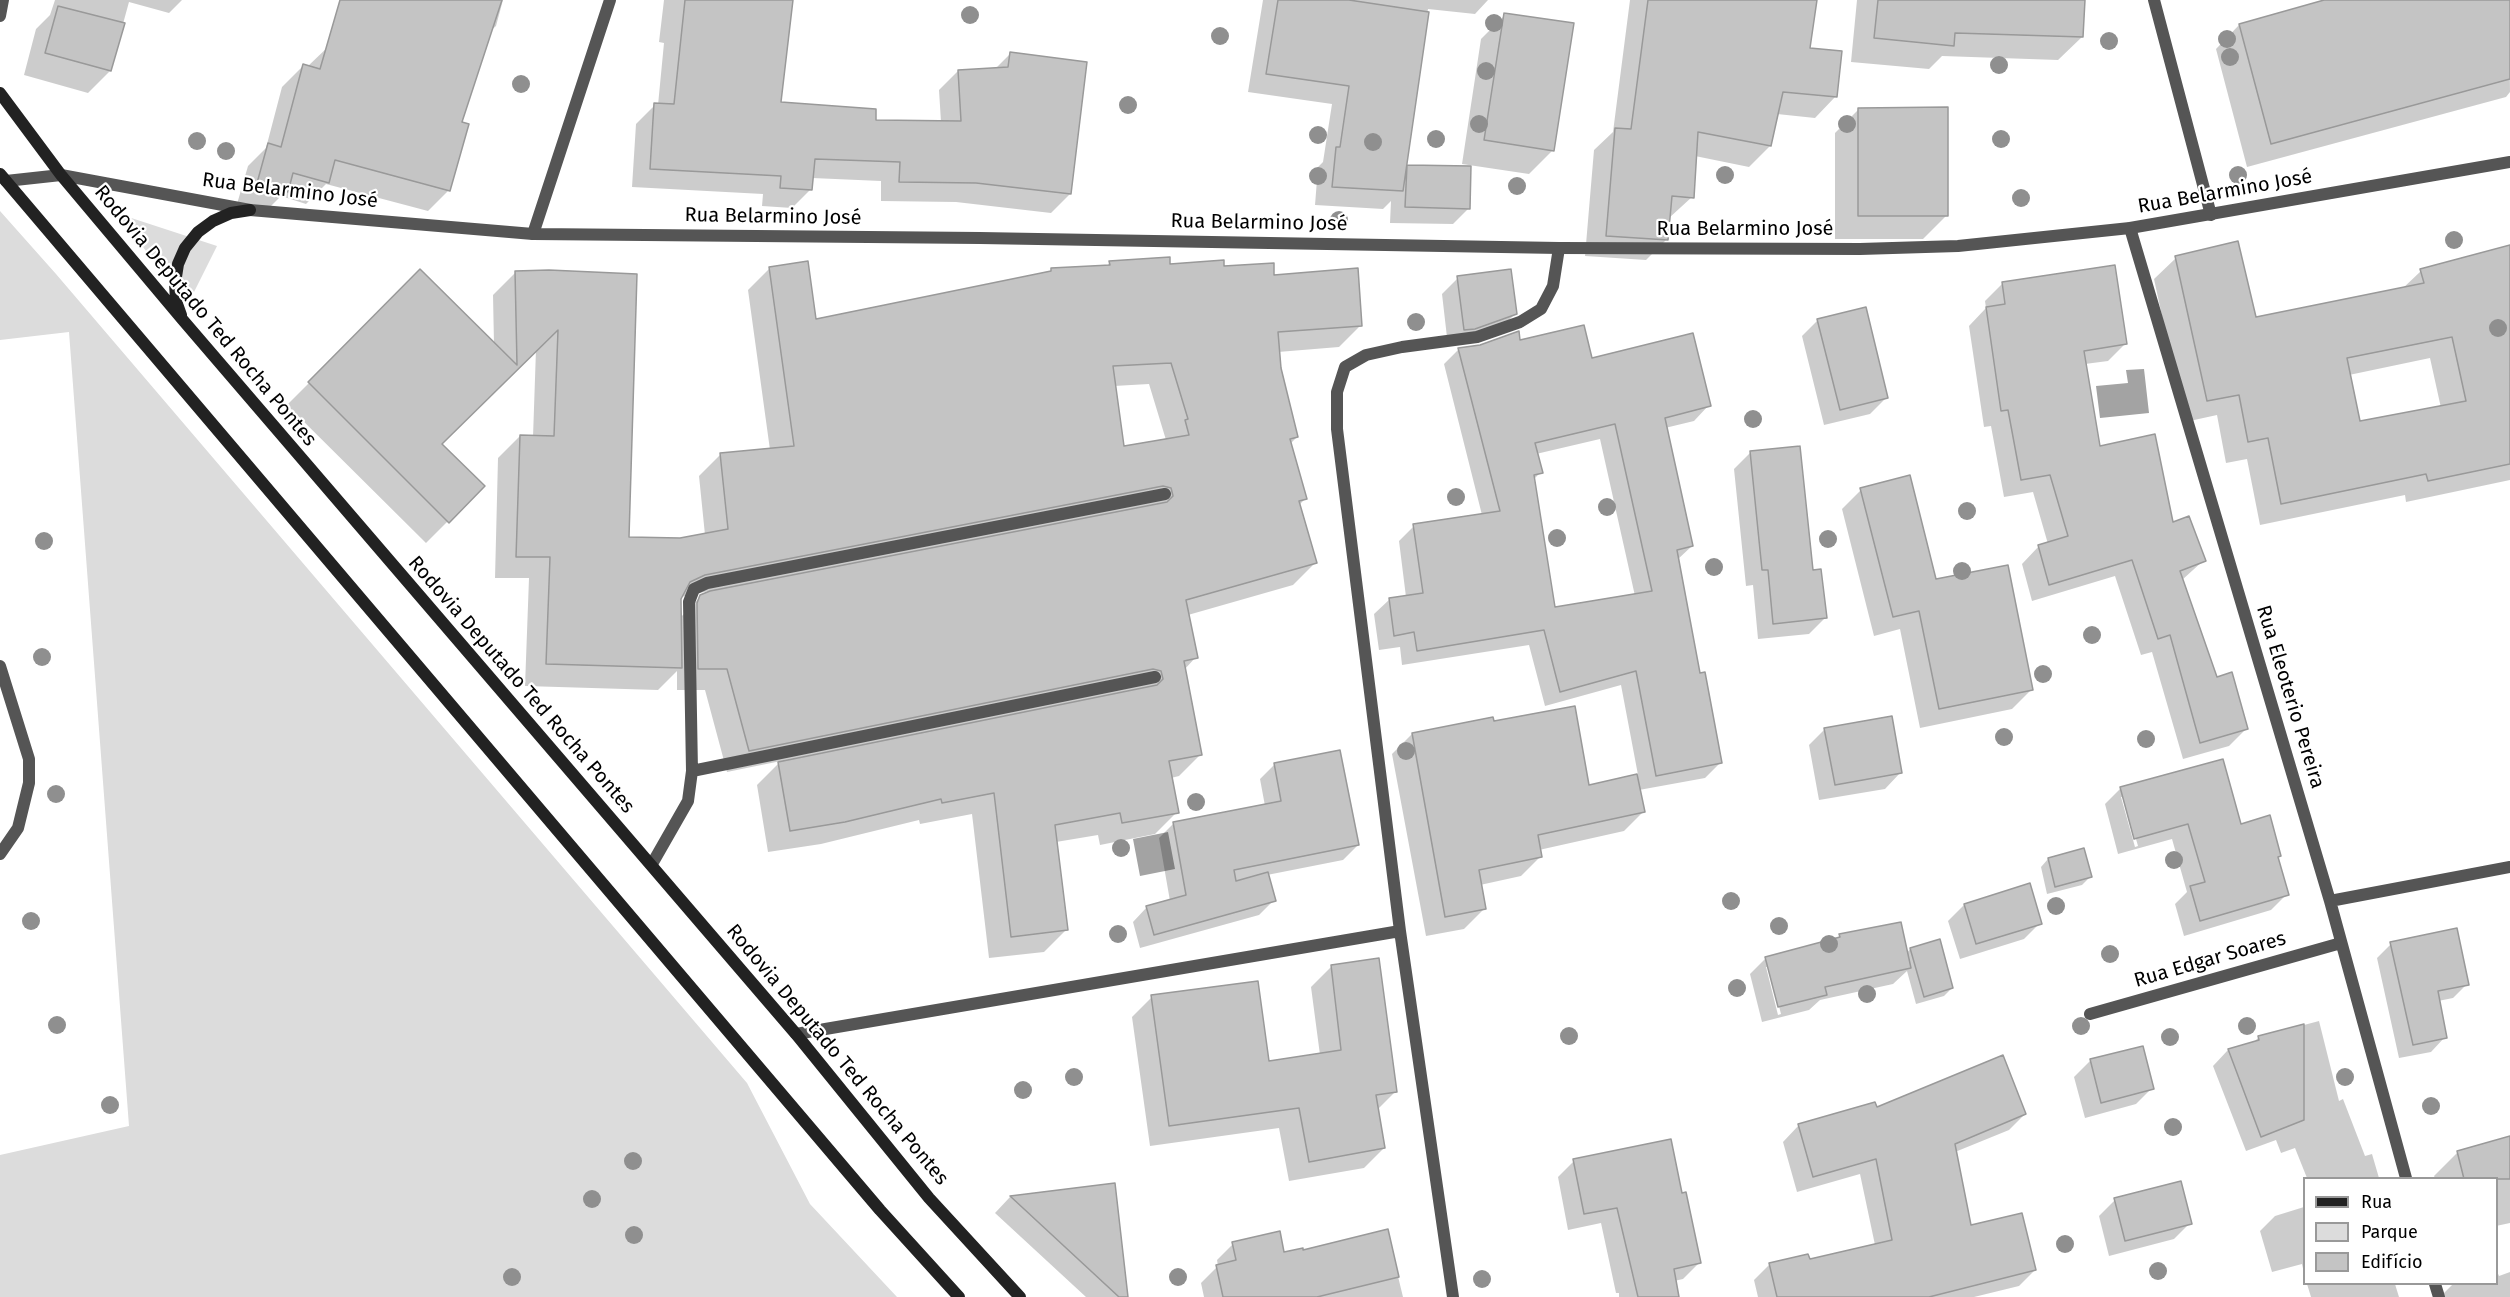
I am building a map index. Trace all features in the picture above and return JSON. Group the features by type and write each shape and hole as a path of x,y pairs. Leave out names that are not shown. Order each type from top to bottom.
{"main road":[{"name":"Rodovia Deputado Ted Rocha Pontes","path":"0,93 61,175 182,319 796,1034 929,1198 1020,1297"},
{"path":"2,180 880,1210 959,1297"},
{"path":"182,319 176,301 175,283 178,264 186,248 198,232 213,221 231,213 250,210"}],"street":[{"path":"0,16 3,0"},
{"path":"533,234 610,0"},
{"path":"2154,0 2211,215"},
{"name":"Rua Belarmino José","path":"2,180 61,175 250,210 533,234 1559,248 1860,249 1958,246 2130,228 2510,162"},
{"name":"Rua Eleoterio Pereira","path":"2130,228 2330,901 2405,1177"},
{"path":"1453,1297 1400,931 1338,441 1337,392 1345,367 1366,356 1402,347 1478,337 1520,322 1541,309 1553,286 1559,248"},
{"path":"651,864 688,801 692,771 689,602 694,589 707,583 1165,494"},
{"path":"0,666 29,759 29,775 18,828 0,854"},
{"path":"692,771 1155,677"},
{"path":"2330,901 2510,867"},
{"path":"796,1034 1400,931"},
{"name":"Rua Edgar Soares","path":"2090,1014 2341,943"}],"green space":[{"path":"0,211 747,1083 810,1204 897,1297 0,1297 0,1155 129,1126 69,332 0,340"},
{"path":"116,213 217,246 188,304"}],"shaded area":[{"path":"2144,369 2149,413 2100,418 2096,386 2128,383 2126,370"},
{"path":"1168,832 1175,869 1140,876 1133,839"}],"building":[{"path":"340,0 502,0 462,122 469,124 450,191 335,160 329,183 293,173 288,192 257,183 268,143 281,147 303,64 320,69"},
{"path":"685,0 793,0 781,102 876,109 876,120 961,121 958,70 1008,67 1010,52 1087,62 1071,194 976,183 899,182 900,162 815,159 812,190 780,188 781,176 650,169 654,103 674,104"},
{"path":"1278,0 1349,0 1429,12 1403,191 1332,187 1336,147 1340,147 1349,86 1266,74"},
{"path":"1648,0 1817,0 1810,48 1842,51 1837,97 1783,92 1771,146 1698,132 1694,198 1672,196 1668,240 1606,236 1615,128 1631,129"},
{"path":"1878,0 2085,0 2083,37 1955,33 1954,46 1874,38"},
{"path":"2324,0 2510,0 2510,79 2271,144 2239,24"},
{"path":"58,6 125,23 111,71 45,53"},
{"path":"1504,13 1574,23 1554,151 1484,140"},
{"path":"1948,107 1948,216 1858,216 1858,108"},
{"path":"1407,165 1471,166 1470,209 1405,207"},
{"path":"2238,241 2256,317 2424,283 2420,269 2510,245 2510,464 2428,481 2426,474 2281,504 2268,438 2248,442 2239,395 2207,401 2175,256","holes":["2452,337 2466,401 2360,421 2347,358"]},
{"path":"1170,257 1170,264 1224,260 1224,266 1274,263 1274,275 1358,268 1362,326 1278,332 1281,368 1298,437 1290,439 1307,499 1299,501 1317,563 1186,600 1198,658 1184,661 1202,755 1169,761 1179,813 1122,823 1120,813 1055,825 1068,930 1011,937 994,793 942,803 941,799 845,822 790,831 778,762 1157,685 1163,679 1161,671 1153,669 749,751 727,669 698,669 697,603 700,595 710,591 1167,502 1173,496 1171,488 1163,486 705,575 690,582 681,599 682,668 546,664 550,557 516,557 520,435 554,436 558,330 442,444 485,486 449,523 308,382 420,269 517,365 515,271 549,270 637,274 629,537 680,538 728,529 720,453 794,446 769,267 808,261 816,319 1051,271 1051,268 1110,265 1109,261","holes":["1171,363 1188,419 1185,420 1189,435 1124,446 1113,366"]},
{"path":"2115,265 2127,344 2084,351 2100,446 2155,434 2173,522 2189,516 2206,561 2180,571 2217,677 2232,672 2248,729 2200,743 2170,635 2158,639 2132,560 2049,585 2038,545 2068,536 2050,475 2021,480 2008,410 2001,411 1986,307 2005,304 2002,282"},
{"path":"1511,269 1517,314 1475,329 1464,330 1457,276"},
{"path":"1866,307 1888,398 1840,410 1817,319"},
{"path":"1584,325 1592,358 1693,333 1711,406 1665,418 1693,546 1677,550 1700,673 1705,672 1722,763 1656,776 1636,671 1560,692 1544,630 1417,651 1414,632 1394,636 1389,598 1423,593 1413,524 1500,511 1458,348 1480,345 1519,331 1520,340","holes":["1615,424 1652,591 1555,607 1534,475 1543,473 1535,443"]},
{"path":"1800,446 1813,570 1821,569 1827,618 1773,624 1768,570 1762,570 1750,451"},
{"path":"1910,475 1936,579 2008,565 2033,690 1939,709 1919,611 1893,617 1860,488"},
{"path":"1575,706 1589,785 1637,774 1645,812 1538,835 1542,857 1479,870 1486,909 1445,917 1412,733 1493,717 1494,721"},
{"path":"1892,716 1902,773 1835,785 1824,728"},
{"path":"1340,750 1359,845 1234,870 1236,881 1268,872 1276,901 1154,935 1146,906 1186,895 1173,822 1281,801 1274,763"},
{"path":"2223,759 2241,824 2270,815 2281,856 2278,857 2289,895 2200,921 2190,886 2205,882 2188,824 2134,839 2120,787"},
{"path":"2084,848 2092,877 2055,887 2048,858"},
{"path":"2030,883 2042,924 1976,944 1964,904"},
{"path":"1901,922 1911,968 1825,987 1827,995 1778,1007 1765,957 1840,937 1839,934"},
{"path":"2457,928 2469,985 2438,991 2447,1038 2413,1045 2390,942"},
{"path":"1940,939 1953,988 1924,997 1910,948"},
{"path":"1379,958 1397,1092 1376,1095 1385,1148 1309,1162 1299,1108 1169,1126 1151,995 1258,981 1269,1061 1341,1050 1331,965"},
{"path":"2304,1024 2304,1120 2261,1137 2228,1049 2259,1040 2258,1036"},
{"path":"2143,1046 2154,1089 2101,1103 2090,1059"},
{"path":"2003,1055 2026,1114 1955,1144 1971,1225 2022,1213 2036,1270 1929,1297 1777,1297 1769,1263 1808,1254 1810,1259 1892,1240 1876,1159 1813,1177 1798,1124 1875,1102 1877,1107"},
{"path":"2510,1136 2510,1179 2464,1177 2457,1151"},
{"path":"1671,1139 1682,1193 1686,1192 1701,1263 1674,1269 1679,1297 1638,1297 1617,1208 1584,1214 1573,1159"},
{"path":"2181,1181 2192,1224 2125,1241 2114,1198"},
{"path":"1115,1183 1128,1297 1119,1297 1010,1196"},
{"path":"1388,1229 1399,1277 1317,1297 1223,1297 1216,1265 1236,1260 1232,1242 1280,1231 1284,1252 1303,1248 1303,1250"}]}
